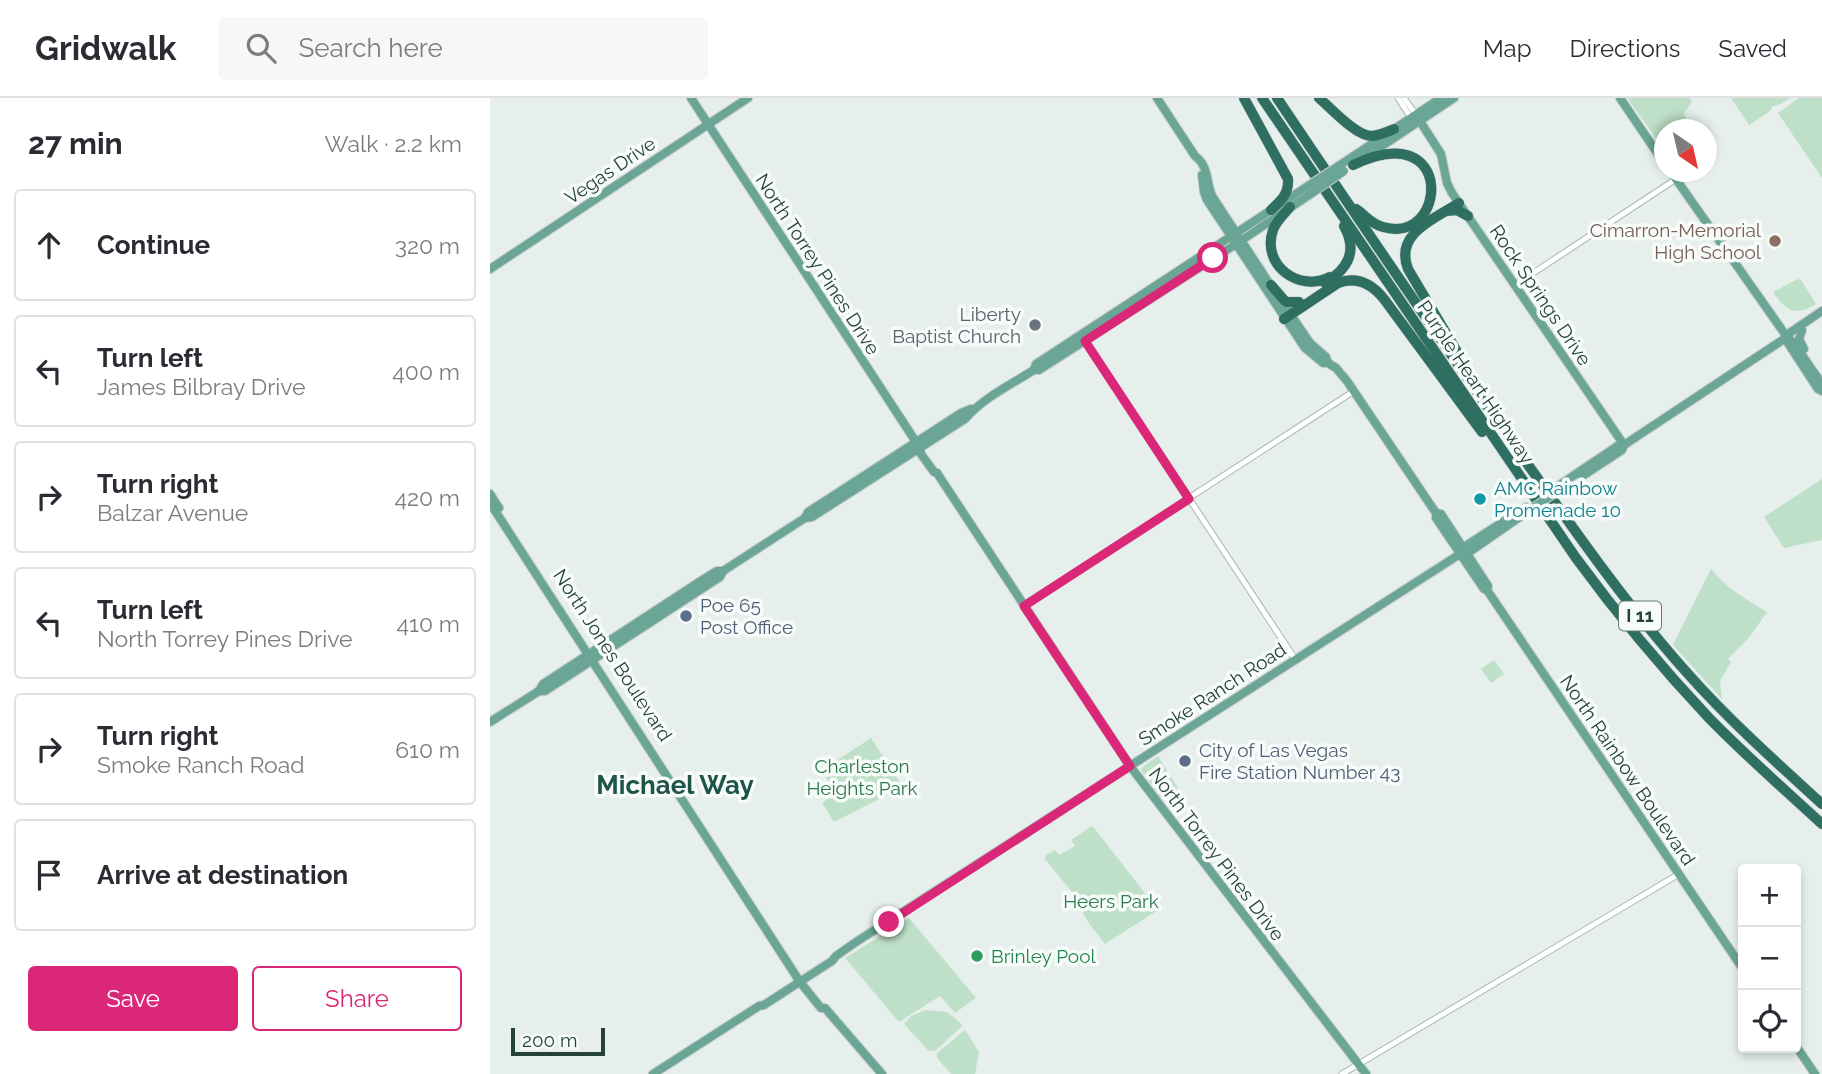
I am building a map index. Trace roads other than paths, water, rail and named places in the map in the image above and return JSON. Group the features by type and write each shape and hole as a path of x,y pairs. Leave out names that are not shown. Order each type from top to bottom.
{"highway":[{"path":"1244,98 1288,179 1286,195 1271,210"},
{"name":"Purple Heart Highway","path":"1262,98 1603,596 1711,720 1822,824"},
{"name":"Purple Heart Highway","path":"1277,98 1485,404 1617,588 1713,701 1822,804"},
{"path":"1319,98 1363,134 1374,136 1394,129"},
{"path":"1346,167 1387,153 1398,153 1419,162 1426,170 1431,184 1427,209 1420,218 1396,229 1378,226 1348,203"},
{"path":"1286,314 1334,278 1345,267 1350,251 1348,234 1310,176 1304,160"},
{"path":"1459,203 1413,233 1404,256 1433,313 1480,387 1485,404"},
{"path":"1290,207 1274,227 1271,246 1279,267 1294,279 1317,282 1333,275 1347,257 1348,234"},
{"path":"1447,211 1457,210 1468,216"},
{"path":"1286,314 1344,281 1357,280 1371,286 1384,299 1527,496 1544,513"},
{"path":"1270,285 1284,300 1299,302"}],"main road":[{"name":"North Torrey Pines Drive","path":"691,98 918,445 921,454 934,472 937,472 1130,766 1366,1074"},
{"name":"Vegas Drive","path":"490,269 748,98"},
{"name":"North Rainbow Boulevard","path":"1157,98 1195,156 1202,173 1205,196 1270,285 1286,314"},
{"path":"1619,98 1654,149"},
{"path":"592,656 639,630 654,616 720,577 723,571 805,518 808,512 846,492 918,445 965,419 974,409 1034,370 1039,370 1236,238 1271,210 1346,167 1448,99"},
{"path":"1346,167 1394,129 1415,119"},
{"name":"Rock Springs Drive","path":"1415,119 1437,157 1441,159 1448,187 1624,445"},
{"path":"1678,182 1822,384"},
{"path":"1128,308 1139,297 1196,260 1290,207 1310,189"},
{"name":"North Rainbow Boulevard","path":"1236,238 1286,314 1310,343 1326,357 1328,363 1342,374 1436,513 1441,514 1484,589 1738,961"},
{"path":"1139,297 1165,286 1196,260"},
{"name":"Smoke Ranch Road","path":"653,1074 764,1005 800,979 832,961 1462,552 1471,551 1527,509 1622,450 1624,445 1822,311"},
{"name":"Smoke Ranch Road","path":"1787,337 1794,336 1822,317"},
{"path":"1802,330 1799,342 1807,353 1811,368"},
{"path":"1787,337 1788,345 1822,391"},
{"name":"North Jones Boulevard","path":"490,494 800,979 821,1008 825,1008 882,1074"},
{"name":"North Jones Boulevard","path":"490,503 527,561 554,592 592,656"},
{"path":"490,722 539,691 545,691 592,656 658,614 671,601 696,584 717,571 723,571"},
{"path":"686,599 696,584"},
{"path":"1801,1053 1815,1074"}],"street":[{"name":"Rock Springs Drive","path":"1398,98 1415,119"},
{"name":"Rock Springs Drive","path":"1404,98 1415,119"},
{"path":"1515,285 1663,182"},
{"path":"1083,338 1295,659"},
{"path":"1024,606 1354,391"},
{"path":"1342,1074 1679,874"}],"place":[{"name":"Cimarron-Memorial High School","path":"1775,241"},
{"name":"Liberty Baptist Church","path":"1035,325"},
{"name":"AMC Rainbow Promenade 10","path":"1480,499"},
{"name":"Poe 65 Post Office","path":"686,616"},
{"name":"City of Las Vegas Fire Station Number 43","path":"1185,761"},
{"name":"Brinley Pool","path":"977,956"}],"district":[{"name":"Michael Way","path":"675,785"}],"park label":[{"name":"Charleston Heights Park","path":"862,777"},
{"name":"Heers Park","path":"1111,901"}]}
